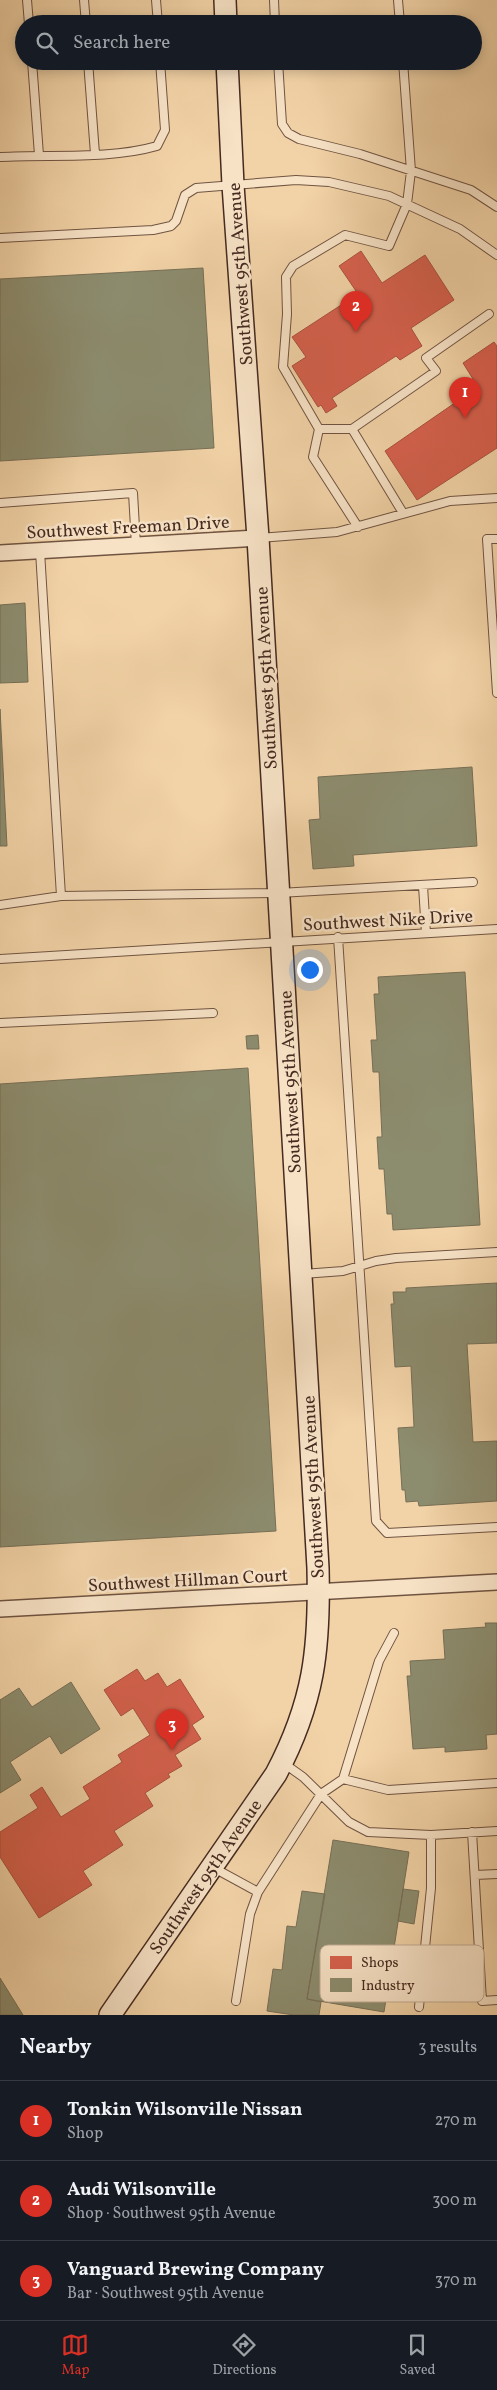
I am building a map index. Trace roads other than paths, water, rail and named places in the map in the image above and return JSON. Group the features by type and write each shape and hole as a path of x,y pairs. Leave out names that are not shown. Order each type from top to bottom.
{"main road":[{"path":"224,0 225,15"},
{"name":"Southwest 95th Avenue","path":"110,2015 282,1762 298,1726 314,1671 319,1629 282,940 258,538 233,185 228,70"}],"street":[{"name":"Southwest Freeman Drive","path":"0,553 258,538"},
{"name":"Southwest Hillman Court","path":"0,1608 497,1582"}],"lane":[{"path":"27,0 28,15"},
{"path":"84,0 85,15"},
{"path":"156,0 157,15"},
{"path":"274,0 275,15"},
{"path":"398,0 399,15"},
{"path":"33,70 39,155"},
{"path":"89,70 95,154"},
{"path":"0,157 95,154 142,150 157,146 165,130 161,70"},
{"path":"279,70 282,124 288,132 299,139 360,154 471,190 497,207"},
{"path":"358,527 313,457 319,429 282,367 287,314 286,277 293,266 345,235 390,246 407,204 411,171 404,70"},
{"path":"0,238 153,230 171,226 176,221 185,195 196,188 296,180 329,182 390,196 460,229 497,255"},
{"path":"319,429 352,430 436,371 426,358 489,314"},
{"path":"352,430 403,512"},
{"path":"0,503 133,494 136,545"},
{"path":"258,538 337,532 403,512 450,501 497,498"},
{"path":"497,539 487,539 497,692"},
{"path":"40,551 61,896"},
{"path":"0,905 61,896 279,893 473,882"},
{"path":"424,886 426,933"},
{"name":"Southwest Nike Drive","path":"0,959 282,940 497,929"},
{"path":"338,937 376,1521 387,1534 497,1527"},
{"path":"0,1023 213,1013"},
{"path":"301,1274 343,1271 396,1258 497,1252"},
{"path":"236,2001 250,1914 258,1892 321,1794 343,1779 379,1661 394,1633"},
{"path":"282,1762 321,1794 348,1822 368,1832 430,1835 497,1831"},
{"path":"343,1779 388,1790 497,1783"},
{"path":"472,1832 478,1945"},
{"path":"425,1945 431,1888 430,1835"},
{"path":"212,1867 258,1892"},
{"path":"474,1875 497,1874"},
{"path":"484,2000 497,2000"},
{"path":"418,2007 419,2002"}],"place":[{"name":"Audi Wilsonville","path":"356,332"},
{"name":"Tonkin Wilsonville Nissan","path":"465,418"},
{"name":"Vanguard Brewing Company","path":"172,1750"}]}
